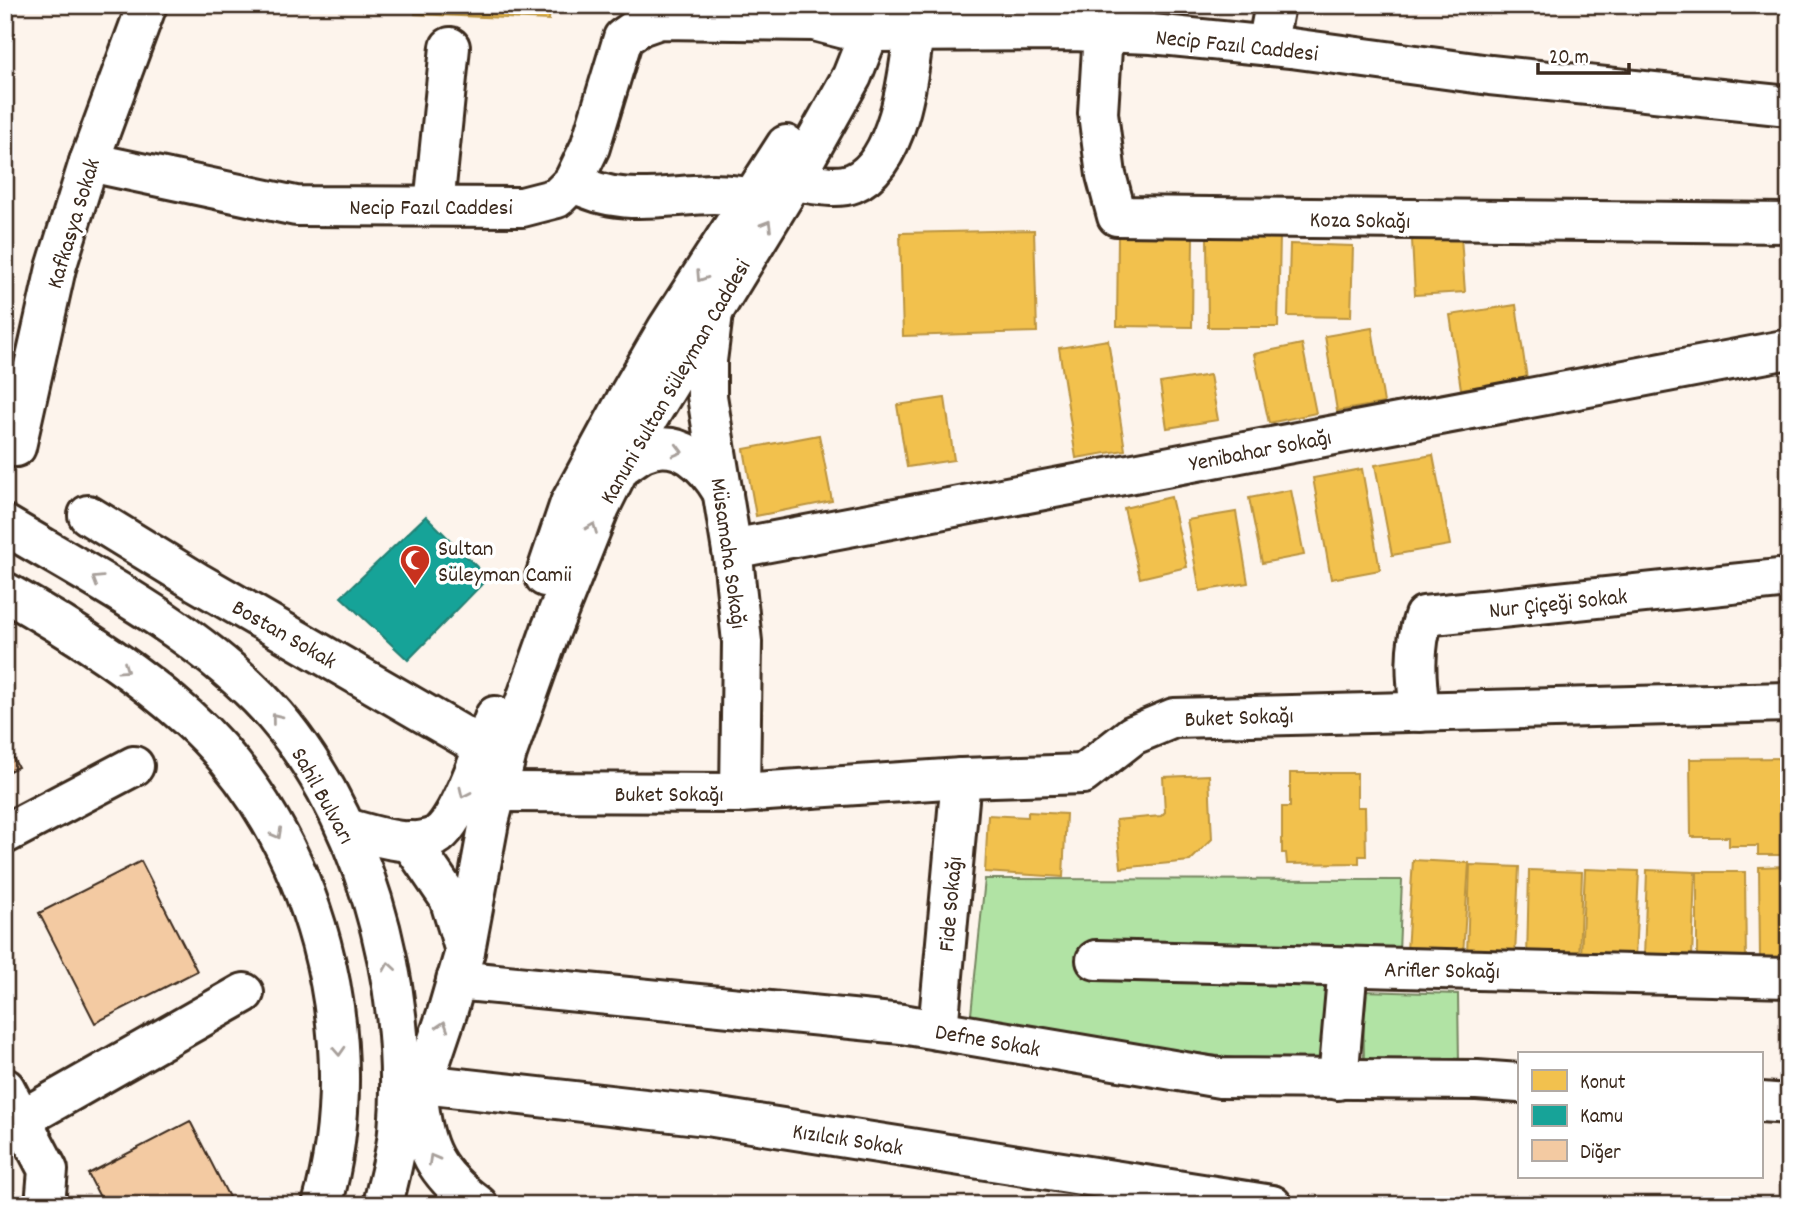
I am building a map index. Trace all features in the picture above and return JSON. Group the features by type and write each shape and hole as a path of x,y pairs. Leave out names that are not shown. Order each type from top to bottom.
{"main road":[{"name":"Kafkasya Sokak","path":"11,444 56,268 89,162 147,5"},
{"path":"1267,46 1275,5"},
{"name":"Necip Fazıl Caddesi","path":"89,162 296,206 522,207 557,198 573,182 590,147 622,38 641,16 660,19 814,21 862,18 914,32 1152,34 1490,75 1789,106"},
{"name":"Kanuni Sultan Süleyman Caddesi","path":"398,1134 420,1090 460,966 476,882 507,753 550,632 600,507 620,467 793,181 852,76 862,18"},
{"name":"Kanuni Sultan Süleyman Caddesi","path":"346,828 390,840 410,841 437,835 453,818 484,748 570,503 667,329 862,18"},
{"path":"793,181 841,186 853,183 873,168 887,145 897,118 908,81 914,32"},
{"name":"Koza Sokağı","path":"1102,32 1098,113 1106,175 1117,216 1789,223"},
{"path":"434,206 450,47"},
{"path":"573,182 600,195 626,199 716,194 752,197"},
{"name":"Müsamaha Sokağı","path":"713,313 708,361 708,396 732,548 742,642 740,793"},
{"name":"Yenibahar Sokağı","path":"732,548 1789,349"},
{"path":"620,467 644,452 667,448 689,454 709,470 723,493"},
{"name":"Bostan Sokak","path":"88,515 197,582 484,748"},
{"name":"Sahil Bulvarı","path":"5,525 167,624 217,661 260,699 292,738 324,786 346,828 386,949 399,1036 398,1134 383,1205"},
{"name":"Nur Çiçeği Sokak","path":"1420,712 1416,678 1417,637 1424,616 1789,578"},
{"path":"5,592 42,613 144,682 190,719 252,790 285,848 316,929 333,998 338,1042 340,1089 337,1126 331,1174 322,1205"},
{"name":"Buket Sokağı","path":"497,792 740,793 961,778 1083,774 1133,735 1174,718 1789,702"},
{"path":"5,834 134,766"},
{"name":"Fide Sokağı","path":"938,1030 961,778"},
{"path":"410,841 449,898 460,966"},
{"name":"Arifler Sokağı","path":"1096,960 1789,978"},
{"name":"Defne Sokak","path":"460,966 744,1007 902,1024 1220,1078 1476,1080 1518,1083"},
{"path":"1338,1080 1348,966"},
{"path":"45,1205 48,1170 13,1103 244,993"},
{"path":"420,1090 420,1121 429,1154 443,1175 478,1205"},
{"name":"Kızılcık Sokak","path":"420,1090 707,1116 1272,1205"},
{"path":"1762,1102 1789,1104"}],"green space":[{"path":"985,879 1402,880 1399,952 1088,943 1085,975 1331,987 1320,1069 970,1024"},
{"path":"1363,991 1458,994 1459,1063 1364,1063"}],"building: Konut":[{"path":"416,5 550,5 549,20 415,14"},
{"path":"1034,230 1037,332 903,336 900,233"},
{"path":"1118,236 1193,236 1192,327 1117,326"},
{"path":"1280,236 1278,327 1208,327 1207,238"},
{"path":"1461,237 1465,292 1415,295 1412,240"},
{"path":"1290,244 1353,246 1351,317 1288,316"},
{"path":"1516,305 1527,379 1461,389 1450,315"},
{"path":"1372,328 1384,403 1337,411 1325,336"},
{"path":"1108,340 1125,450 1076,458 1059,348"},
{"path":"1302,344 1316,413 1269,423 1254,354"},
{"path":"1210,375 1218,420 1167,428 1160,383"},
{"path":"945,398 954,460 907,467 897,405"},
{"path":"819,435 832,501 756,516 744,449"},
{"path":"1433,455 1450,545 1392,555 1375,465"},
{"path":"1362,469 1380,570 1331,579 1313,478"},
{"path":"1291,490 1304,555 1262,563 1249,498"},
{"path":"1171,497 1187,567 1140,578 1124,508"},
{"path":"1236,512 1248,583 1200,591 1187,520"},
{"path":"1789,758 1789,855 1758,855 1758,846 1729,846 1729,837 1691,837 1690,759"},
{"path":"1290,773 1357,773 1357,807 1365,807 1366,856 1359,856 1359,863 1287,864 1286,853 1282,853 1282,807 1290,807"},
{"path":"1209,775 1212,839 1190,861 1121,868 1116,820 1161,816 1165,812 1163,777"},
{"path":"1028,812 1066,814 1063,877 985,872 988,815 1028,817"},
{"path":"1413,860 1469,863 1463,955 1407,951"},
{"path":"1470,865 1519,867 1515,956 1467,954"},
{"path":"1789,866 1789,959 1760,959 1759,867"},
{"path":"1585,869 1639,871 1635,959 1581,957"},
{"path":"1529,870 1582,872 1579,961 1527,960"},
{"path":"1647,870 1695,872 1692,959 1644,958"},
{"path":"1697,872 1745,872 1746,964 1697,964"}],"building: Kamu":[{"name":"Sultan Süleyman Camii","path":"426,516 488,578 408,660 341,597"}],"building: Diğer":[{"path":"5,743 18,767 5,773"},
{"path":"141,861 197,971 95,1023 39,913"},
{"path":"190,1121 233,1205 104,1205 88,1174"}],"place":[{"name":"Sultan Süleyman Camii","path":"415,587"}]}
